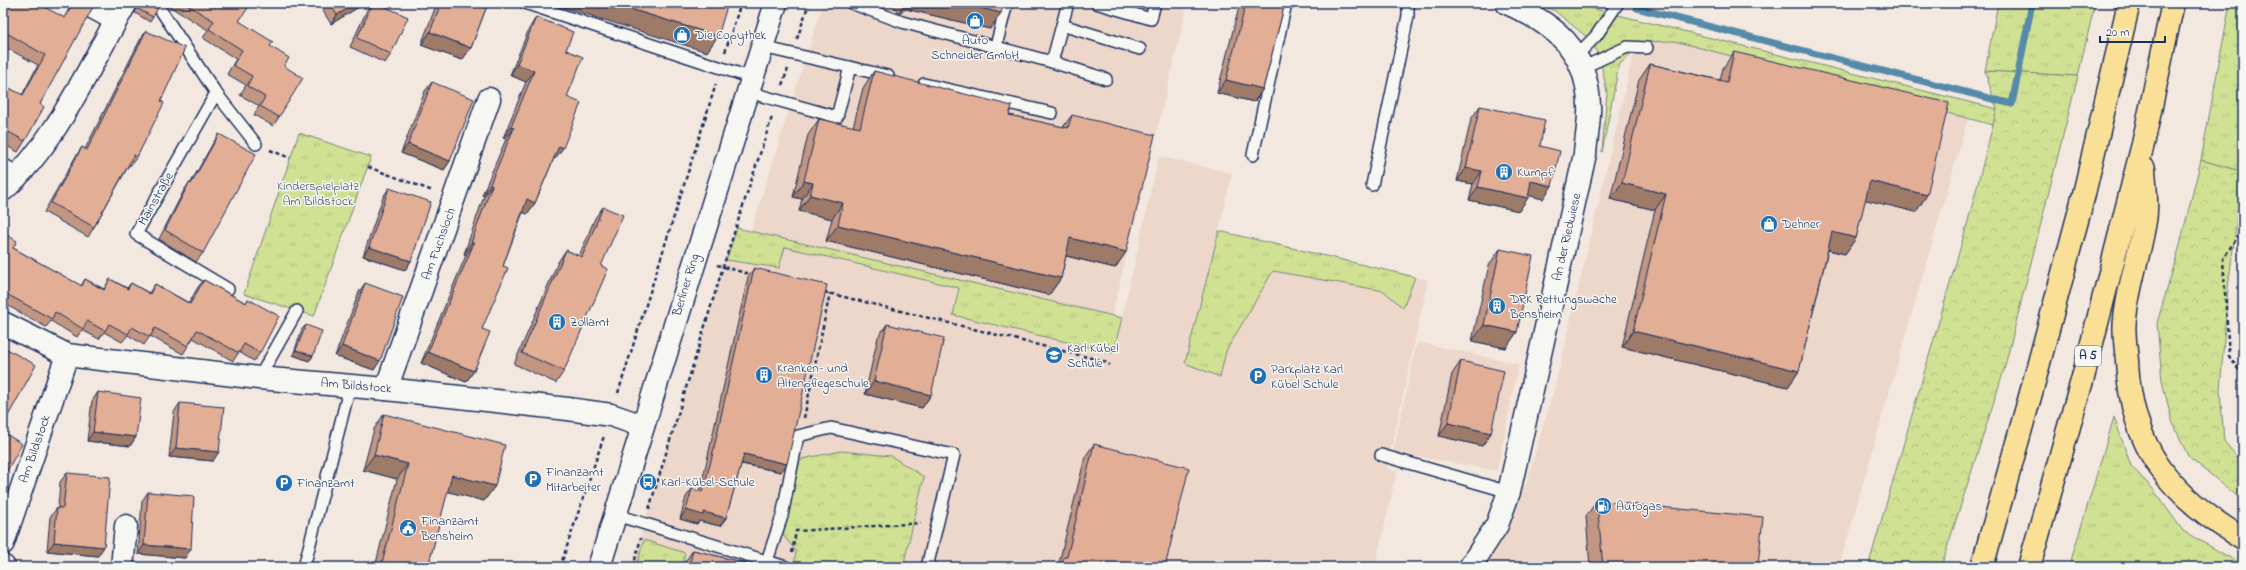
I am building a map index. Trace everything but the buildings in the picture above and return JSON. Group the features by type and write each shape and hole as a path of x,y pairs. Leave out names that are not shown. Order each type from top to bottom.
{"highway":[{"path":"1982,567 2031,393 2083,198 2129,3"},
{"name":"A 5","path":"2029,567 2085,370 2143,144 2173,3"},
{"path":"2143,144 2146,219 2124,320 2128,386 2132,408 2138,428 2150,453 2168,480 2207,518 2243,540"}],"street":[{"path":"3,190 12,169 48,141 121,11 85,3"},
{"name":"Berliner Ring","path":"599,567 776,3"},
{"name":"An der Riedwiese","path":"1470,567 1497,525 1509,492 1585,154 1590,107 1588,87 1579,62 1559,33 1532,14 1507,3"},
{"name":"Am Fuchsloch","path":"386,389 455,199 489,99"},
{"name":"Am Bildstock","path":"3,323 67,356 259,378 386,389 611,415 643,426"},
{"name":"Am Bildstock","path":"3,543 67,356"},
{"path":"122,567 126,526"}],"lane":[{"path":"156,3 216,92 256,144"},
{"path":"525,3 720,68 778,101 837,117 850,67"},
{"path":"851,3 902,22 996,46 1106,79"},
{"path":"996,46 1007,3"},
{"path":"1052,62 1068,3"},
{"path":"1096,3 1151,18 1155,3"},
{"path":"1253,155 1286,3"},
{"path":"1372,185 1408,16 1408,3"},
{"path":"1579,62 1618,3"},
{"path":"1062,25 1140,49"},
{"path":"1579,62 1627,46 1647,48"},
{"path":"762,47 896,78"},
{"path":"912,82 1052,113"},
{"name":"Mainstraße","path":"216,92 136,234 228,289"},
{"path":"259,378 297,311"},
{"path":"304,567 350,386"},
{"path":"767,561 782,516 798,436 831,428 954,455 927,567"},
{"path":"1381,456 1509,492"},
{"path":"616,515 767,561 788,563"}],"path":[{"path":"560,567 611,415 741,3"},
{"path":"633,567 644,524 723,267 809,3"},
{"path":"256,144 290,158"},
{"path":"368,167 455,199"},
{"path":"2243,228 2223,258 2229,356 2243,376"},
{"path":"695,258 754,275"},
{"path":"822,291 1012,337 1103,361 1110,365"},
{"path":"800,435 830,293"},
{"path":"788,563 796,531 938,522"}],"shaded area":[{"name":"Karl Kübel Schule","path":"823,3 1188,3 1112,315 1122,317 1159,156 1232,173 1219,231 1428,280 1387,469 1397,471 1375,567 633,567 644,524 737,228 751,231"},
{"path":"1640,27 1971,108 1839,567 1482,567 1527,481 1557,378"},
{"path":"1417,342 1519,364 1497,471 1393,452"}],"green space":[{"path":"1536,3 1570,3 1997,109 1993,125 1674,41 1646,42 1619,65 1602,152 1607,92 1601,64 1593,42 1555,11"},
{"path":"1998,3 2095,3 2078,76 1985,71"},
{"path":"2230,3 2243,3 2243,172 2201,160"},
{"path":"1985,71 2078,76 2004,370 1941,567 1868,567 1968,221 1997,109"},
{"name":"Kinderspielplatz Am Bildstock","path":"299,133 371,157 314,316 244,294"},
{"path":"2201,160 2243,172 2228,288 2220,390 2224,441 2243,464 2243,501 2188,456 2172,421 2162,381 2157,323 2178,252"},
{"path":"737,228 1122,318 1113,353 953,315 959,288 785,247 779,268 726,260"},
{"path":"1219,231 1415,277 1403,308 1384,291 1273,271 1226,351 1220,377 1185,363"},
{"path":"2114,417 2131,466 2153,489 2183,531 2243,565 2243,567 2069,567"},
{"path":"841,451 891,456 924,477 903,567 794,567 796,551 775,525 780,493 802,459"},
{"path":"644,540 685,553 682,567 636,567"}],"waterway":[{"path":"1637,8 2012,104 2032,3"}],"place":[{"name":"Auto Schneider GmbH","path":"975,21"},
{"name":"Die Copythek","path":"682,35"},
{"name":"Kumpf","path":"1504,172"},
{"name":"Dehner","path":"1769,224"},
{"name":"DRK Rettungswache Bensheim","path":"1497,306"},
{"name":"Zollamt","path":"557,322"},
{"name":"Karl Kübel Schule","path":"1054,355"},
{"name":"Kranken- und Altenpflegeschule","path":"764,375"},
{"name":"Parkplatz Karl Kübel Schule","path":"1258,376"},
{"name":"Finanzamt Mitarbeiter","path":"533,479"},
{"name":"Karl-Kübel-Schule","path":"648,482"},
{"name":"Finanzamt","path":"284,483"},
{"name":"Autogas","path":"1603,506"},
{"name":"Finanzamt Bensheim","path":"408,528"}]}
